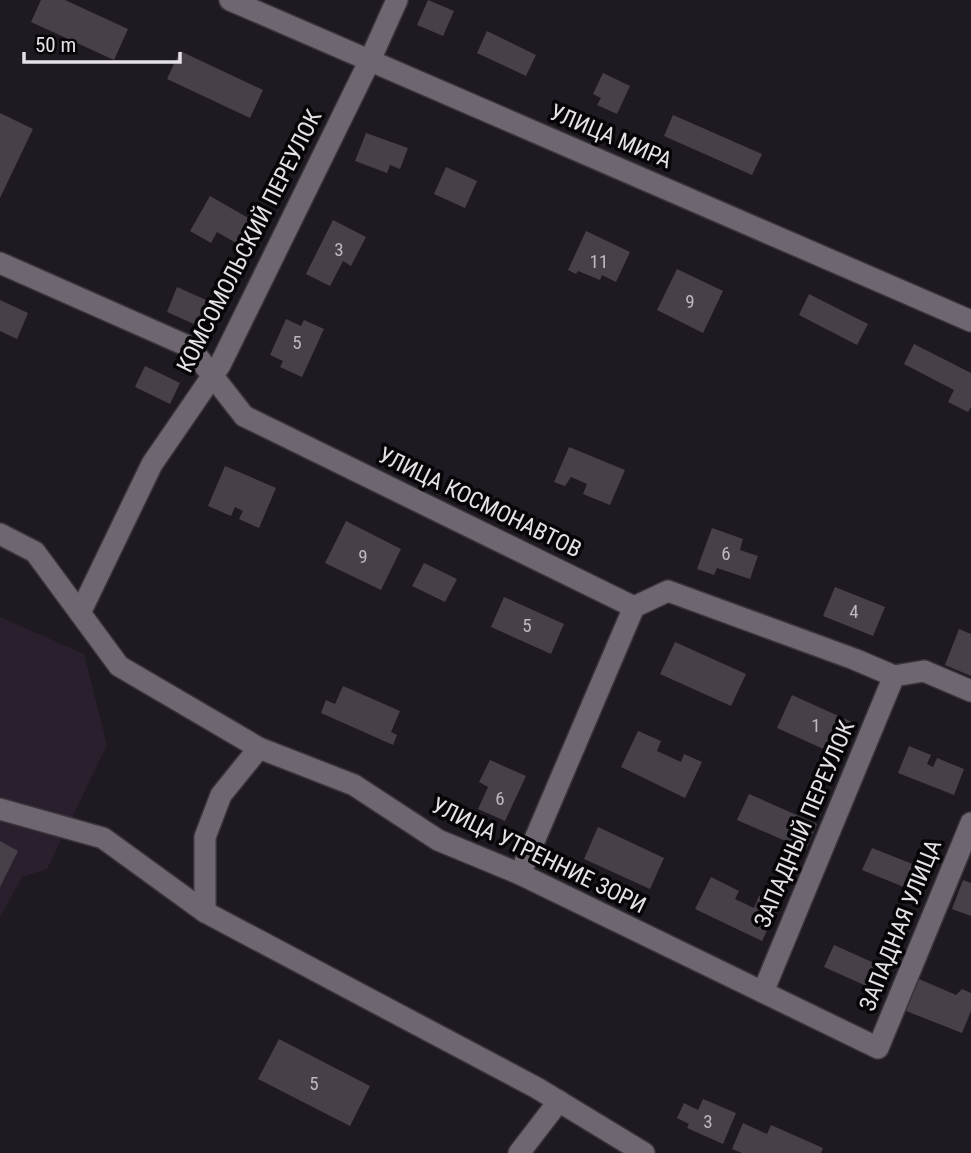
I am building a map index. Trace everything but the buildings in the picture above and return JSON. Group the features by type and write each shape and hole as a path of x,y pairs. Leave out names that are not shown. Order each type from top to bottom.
{"street":[{"name":"УЛИЦА МИРА","path":"230,0 971,321"},
{"name":"КОМСОМОЛЬСКИЙ ПЕРЕУЛОК","path":"80,613 152,464 220,365 397,0"},
{"name":"УЛИЦА КОСМОНАВТОВ","path":"0,263 190,347 244,415 634,607"},
{"name":"УЛИЦА УТРЕННИЕ ЗОРИ","path":"0,534 35,552 119,666 259,748 354,785 438,840 520,874 878,1048"},
{"path":"520,874 634,607 668,592 894,676 924,671 971,691"},
{"name":"ЗАПАДНЫЙ ПЕРЕУЛОК","path":"763,992 894,676"},
{"path":"205,912 205,837 221,795 259,748"},
{"path":"0,808 103,838 205,912 559,1101 644,1153"},
{"name":"ЗАПАДНАЯ УЛИЦА","path":"878,1048 971,822"},
{"path":"519,1153 559,1101"}],"shaded area":[{"path":"0,617 84,654 107,745 47,869 22,877 0,917"}]}
